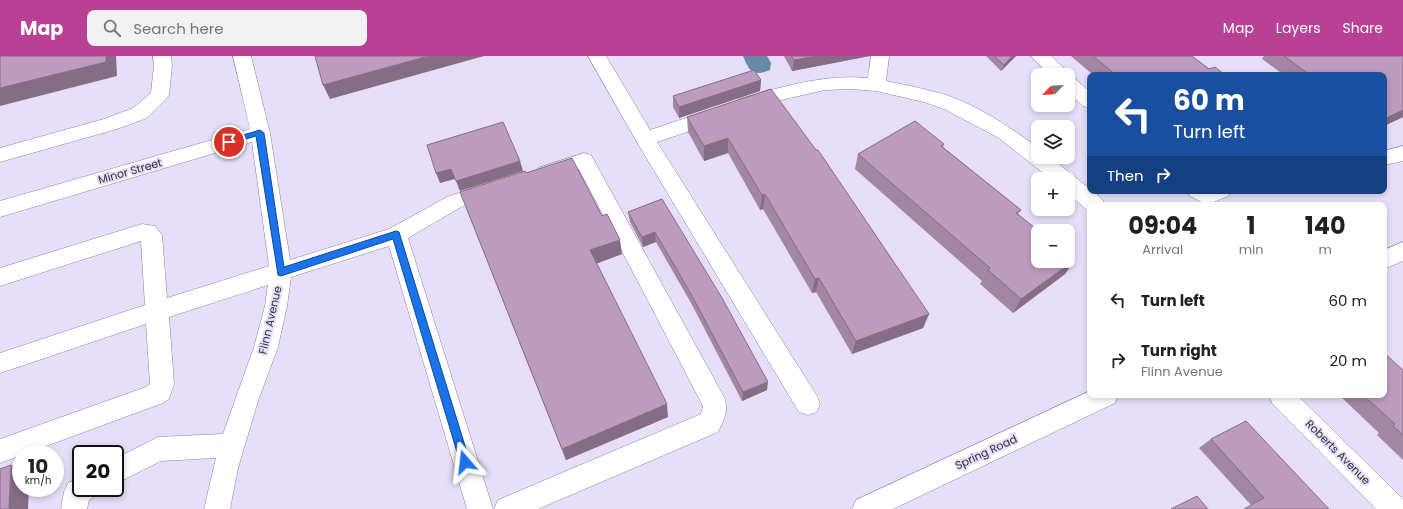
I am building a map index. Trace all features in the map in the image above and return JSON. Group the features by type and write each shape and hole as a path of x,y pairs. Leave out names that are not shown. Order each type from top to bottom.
{"street":[{"path":"0,154 110,124 140,113 160,95 163,66 162,56"},
{"name":"Flinn Avenue","path":"217,509 225,468 246,401 266,347 276,306 281,272 260,133 242,56"},
{"path":"597,56 645,139 808,404"},
{"path":"876,85 880,56"},
{"path":"1040,56 1053,68"},
{"path":"645,139 779,94 825,84 852,83 876,85 927,96 951,104 1006,133 1056,172"},
{"path":"1075,88 1087,99"},
{"name":"Minor Street","path":"0,209 260,133"},
{"path":"1387,158 1394,157 1403,153"},
{"path":"0,363 396,235 454,202 584,160 715,405 713,417 709,424 506,509"},
{"path":"1075,185 1087,193"},
{"path":"1202,194 1207,197 1214,194"},
{"path":"0,277 142,232 148,232 151,234 162,384 160,391 154,395 0,451"},
{"path":"396,235 480,509"},
{"path":"1387,259 1403,251"},
{"name":"Spring Road","path":"865,509 1100,398"},
{"name":"Roberts Avenue","path":"1284,398 1394,509"},
{"path":"124,467 158,449 232,445"},
{"path":"74,509 76,497"}],"water":[{"path":"743,56 767,56 771,63 770,70 759,73 752,71 747,66"}],"building":[{"path":"0,56 106,56 106,62 0,88"},
{"path":"315,56 429,56 323,85"},
{"path":"791,56 817,56 794,60"},
{"path":"994,56 1012,56 1004,65"},
{"path":"1093,56 1192,56 1209,69 1215,67 1221,72 1112,72"},
{"path":"1284,56 1403,56 1403,110 1387,118 1387,72 1306,72"},
{"path":"754,70 761,80 679,107 673,96"},
{"path":"771,89 816,150 818,150 929,314 856,341 819,278 815,279 765,194 762,195 728,138 704,146 687,117"},
{"path":"915,121 944,144 941,146 1021,210 1016,213 1031,225 1031,268 1064,268 1021,299 988,270 990,268 858,154"},
{"path":"503,122 520,161 456,181 451,169 436,173 427,145"},
{"path":"572,158 602,216 607,214 620,240 590,250 667,404 562,449 460,192 525,171 526,173"},
{"path":"662,199 722,298 768,382 743,392 691,294 655,232 642,237 628,212"},
{"path":"1387,356 1403,370 1403,435 1393,426 1395,424 1366,398 1387,398"},
{"path":"1246,421 1329,509 1244,509 1264,498 1211,439"},
{"path":"11,465 9,509 0,509 0,469"},
{"path":"1197,496 1208,509 1171,509"}],"route":[{"path":"229,142 260,133 277,237 281,272 396,235 465,462"}]}
